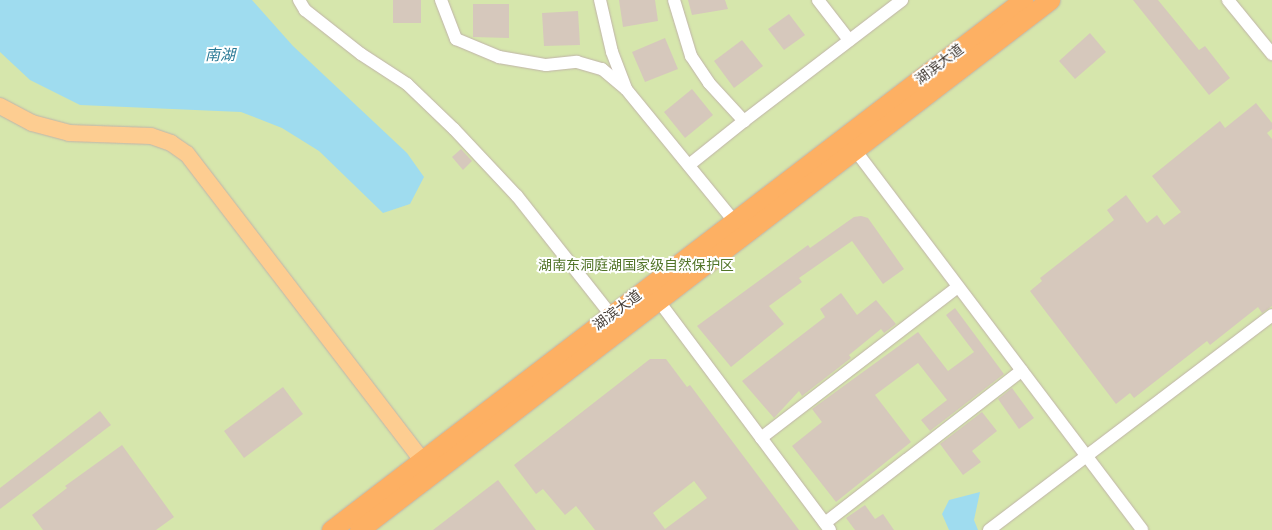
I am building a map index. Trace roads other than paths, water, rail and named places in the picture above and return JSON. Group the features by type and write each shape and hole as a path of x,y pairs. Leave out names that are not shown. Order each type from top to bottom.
{"highway":[{"name":"湖滨大道","path":"331,530 1023,0"},
{"name":"湖滨大道","path":"359,530 1050,0"}],"main road":[{"path":"0,106 32,123 69,133 151,136 171,143 187,154 422,460"}],"street":[{"path":"299,0 305,10 347,43 407,84 454,129 530,211 611,315"},
{"path":"441,0 456,39 499,58 546,65 577,62 602,69 626,88 734,221"},
{"path":"600,0 612,52 626,88"},
{"path":"674,0 692,56 709,83 744,121"},
{"path":"818,0 849,40"},
{"path":"689,165 902,0"},
{"path":"1228,0 1272,54"},
{"path":"855,150 1142,530"},
{"path":"761,438 958,286"},
{"path":"658,300 827,527 1022,370"},
{"path":"989,530 1272,315"}],"water":[{"name":"南湖","path":"0,0 252,0 293,46 407,153 424,177 410,204 383,213 319,151 282,128 241,112 80,105 30,80 0,52"},
{"path":"980,492 974,520 978,530 949,530 942,514 949,500"}],"park label":[{"name":"湖南东洞庭湖国家级自然保护区","path":"636,265"}]}
